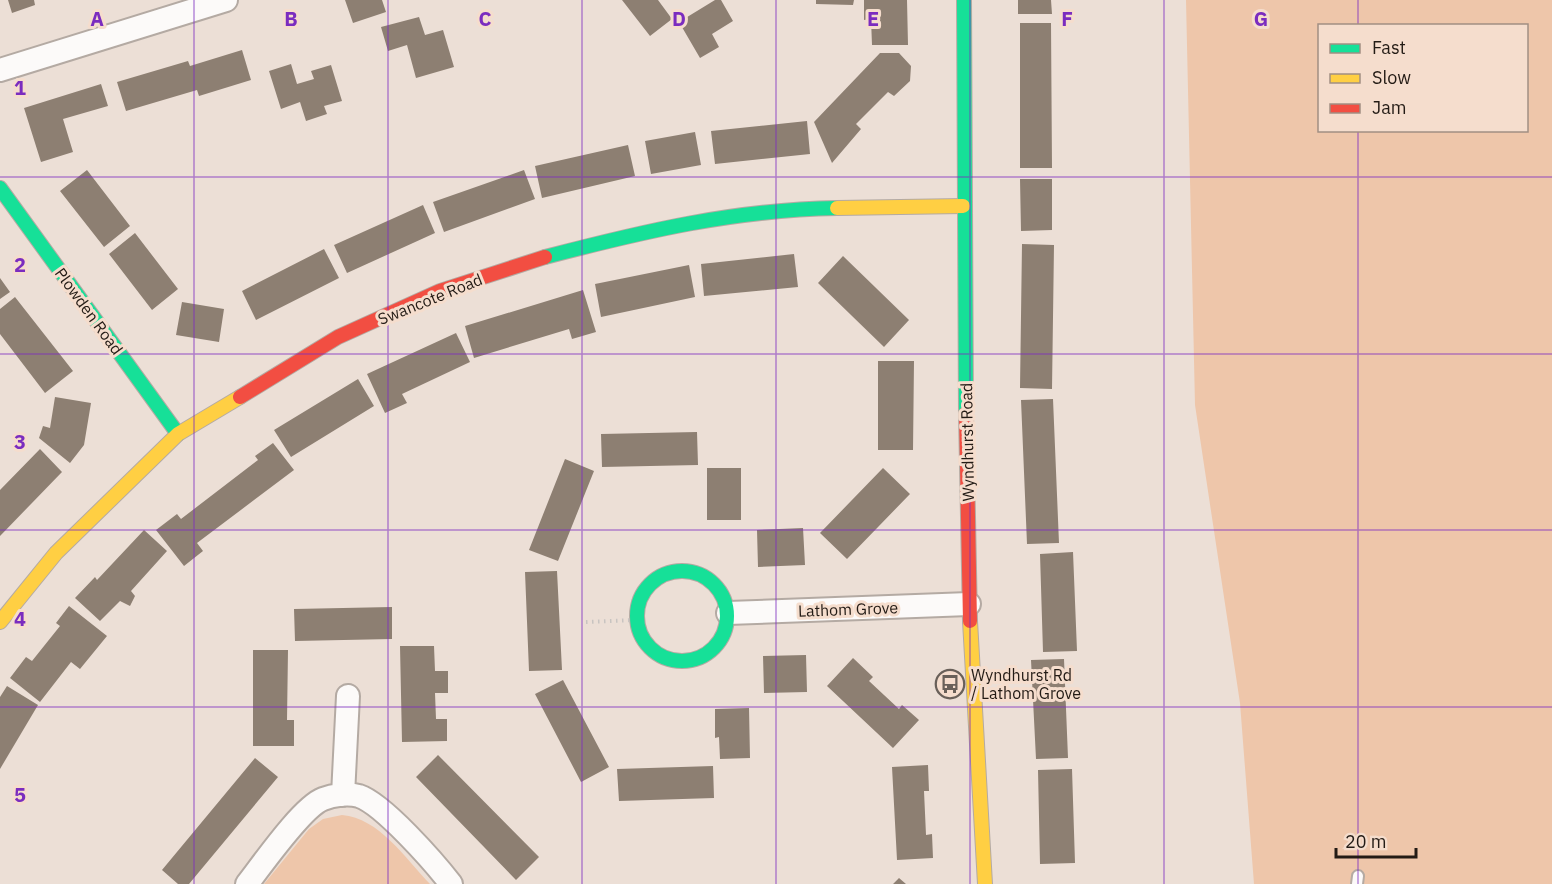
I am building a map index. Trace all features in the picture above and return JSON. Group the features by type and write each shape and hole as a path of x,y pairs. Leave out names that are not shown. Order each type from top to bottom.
{"street":[{"path":"0,70 226,0"},
{"name":"Wyndhurst Road","path":"964,0 963,206 969,604 985,884"},
{"name":"Plowden Road","path":"0,188 178,434"},
{"name":"Swancote Road","path":"0,622 56,553 178,434 338,337 440,291 539,259 652,229 728,216 802,209 963,206"},
{"path":"679,570 693,571 706,577 725,599 728,613 726,627 716,646 699,658 685,661 671,660 658,654 644,639 637,620 638,605 643,592 659,577 679,570"},
{"name":"Lathom Grove","path":"728,613 969,604"},
{"path":"343,795 348,696"},
{"path":"247,884 307,811 322,799 343,795 358,796 377,805 451,884"}],"path":[{"path":"586,622 637,620"}],"shaded area":[{"path":"1186,0 1552,0 1552,884 1254,884 1240,703 1195,405"},
{"path":"342,815 368,823 380,831 430,884 264,884 309,829 323,819"}],"building":[{"path":"8,0 34,0 35,5 12,13"},
{"path":"345,0 382,0 386,12 353,23"},
{"path":"622,0 658,0 672,19 650,36"},
{"path":"715,0 721,0 733,21 712,34 719,47 700,58 679,22"},
{"path":"816,0 854,0 853,5 816,4"},
{"path":"864,0 907,0 908,45 872,45 871,19 864,20"},
{"path":"1018,0 1051,0 1052,14 1018,14"},
{"path":"419,17 425,35 443,30 454,67 416,78 407,45 388,51 381,27"},
{"path":"1020,23 1051,23 1052,168 1020,168"},
{"path":"242,50 251,80 199,96 197,90 126,111 117,82 188,61 190,66"},
{"path":"880,53 899,53 911,66 910,81 894,96 888,92 856,124 861,129 832,163 814,122"},
{"path":"291,64 297,84 314,79 311,71 331,65 342,101 324,106 327,114 306,121 300,102 281,109 269,71"},
{"path":"101,84 108,106 63,119 73,152 41,162 24,108"},
{"path":"807,121 810,154 715,164 711,131"},
{"path":"695,132 701,165 651,174 645,141"},
{"path":"628,145 635,176 542,198 535,166"},
{"path":"87,170 130,226 104,247 60,191"},
{"path":"524,170 535,199 444,232 433,202"},
{"path":"1020,179 1052,179 1052,230 1021,231"},
{"path":"423,205 435,233 347,273 334,245"},
{"path":"135,233 178,289 152,310 109,254"},
{"path":"1022,244 1054,245 1052,389 1020,388"},
{"path":"324,249 339,278 256,320 242,291"},
{"path":"794,254 798,287 704,296 701,264"},
{"path":"843,256 909,320 884,347 818,283"},
{"path":"689,265 695,297 601,317 595,284"},
{"path":"0,278 10,292 0,299"},
{"path":"583,290 596,332 572,339 569,329 474,358 465,326"},
{"path":"15,297 73,371 45,393 0,334 0,309"},
{"path":"182,302 224,309 219,342 176,335"},
{"path":"456,333 470,362 402,394 407,403 385,413 367,374"},
{"path":"878,361 914,361 913,450 878,450"},
{"path":"358,379 374,406 291,457 274,430"},
{"path":"55,397 91,403 84,445 70,463 39,438 43,426 50,428"},
{"path":"1053,399 1059,543 1027,544 1021,400"},
{"path":"697,432 698,465 602,467 601,434"},
{"path":"273,443 294,470 197,543 203,551 184,566 156,530 177,514 181,519 258,460 255,456"},
{"path":"40,449 62,472 0,536 0,490"},
{"path":"565,459 594,471 558,561 529,550"},
{"path":"707,468 741,468 741,520 707,520"},
{"path":"883,468 910,494 847,559 820,533"},
{"path":"803,528 805,565 758,567 757,530"},
{"path":"144,530 167,551 131,591 135,596 130,606 120,601 100,621 75,598 95,577 97,580"},
{"path":"1073,552 1077,651 1043,652 1040,554"},
{"path":"557,571 562,670 529,671 525,572"},
{"path":"69,606 107,636 80,669 71,662 40,702 10,678 26,657 32,661 60,626 56,623"},
{"path":"392,607 392,639 295,641 294,609"},
{"path":"400,646 434,646 435,671 448,671 448,693 435,693 436,719 447,719 447,741 402,742"},
{"path":"253,650 288,650 287,720 294,720 294,746 253,746"},
{"path":"806,655 807,692 764,693 763,656"},
{"path":"853,658 873,677 869,681 899,709 902,705 919,720 893,748 827,686"},
{"path":"1064,659 1068,758 1036,759 1031,660"},
{"path":"563,680 609,767 581,782 535,694"},
{"path":"7,686 38,705 0,769 0,697"},
{"path":"749,708 750,758 720,759 719,737 715,738 715,709"},
{"path":"438,755 539,857 516,880 416,777"},
{"path":"255,758 278,777 189,884 178,884 162,870"},
{"path":"928,765 929,791 924,791 926,835 932,834 933,858 897,860 892,767"},
{"path":"713,766 714,798 619,801 617,769"},
{"path":"1072,769 1075,863 1040,864 1038,770"},
{"path":"899,878 906,884 893,884"}],"traffic: fast":[{"path":"964,0 966,413"},
{"path":"0,188 178,434"},
{"path":"545,257 654,231 725,218 837,208"},
{"path":"682,571 699,574 714,584 724,599 727,616 724,633 714,648 699,658 682,661 665,658 650,648 640,633 637,616 640,599 650,584 665,574 682,571"}],"traffic: slow":[{"path":"837,208 963,206"},
{"path":"0,622 56,553 178,434 240,397"},
{"path":"970,621 985,884"}],"traffic: jam":[{"path":"240,397 338,337 440,291 545,257"},
{"path":"966,413 970,621"}],"place":[{"name":"Wyndhurst Rd / Lathom Grove","path":"950,684"}]}
